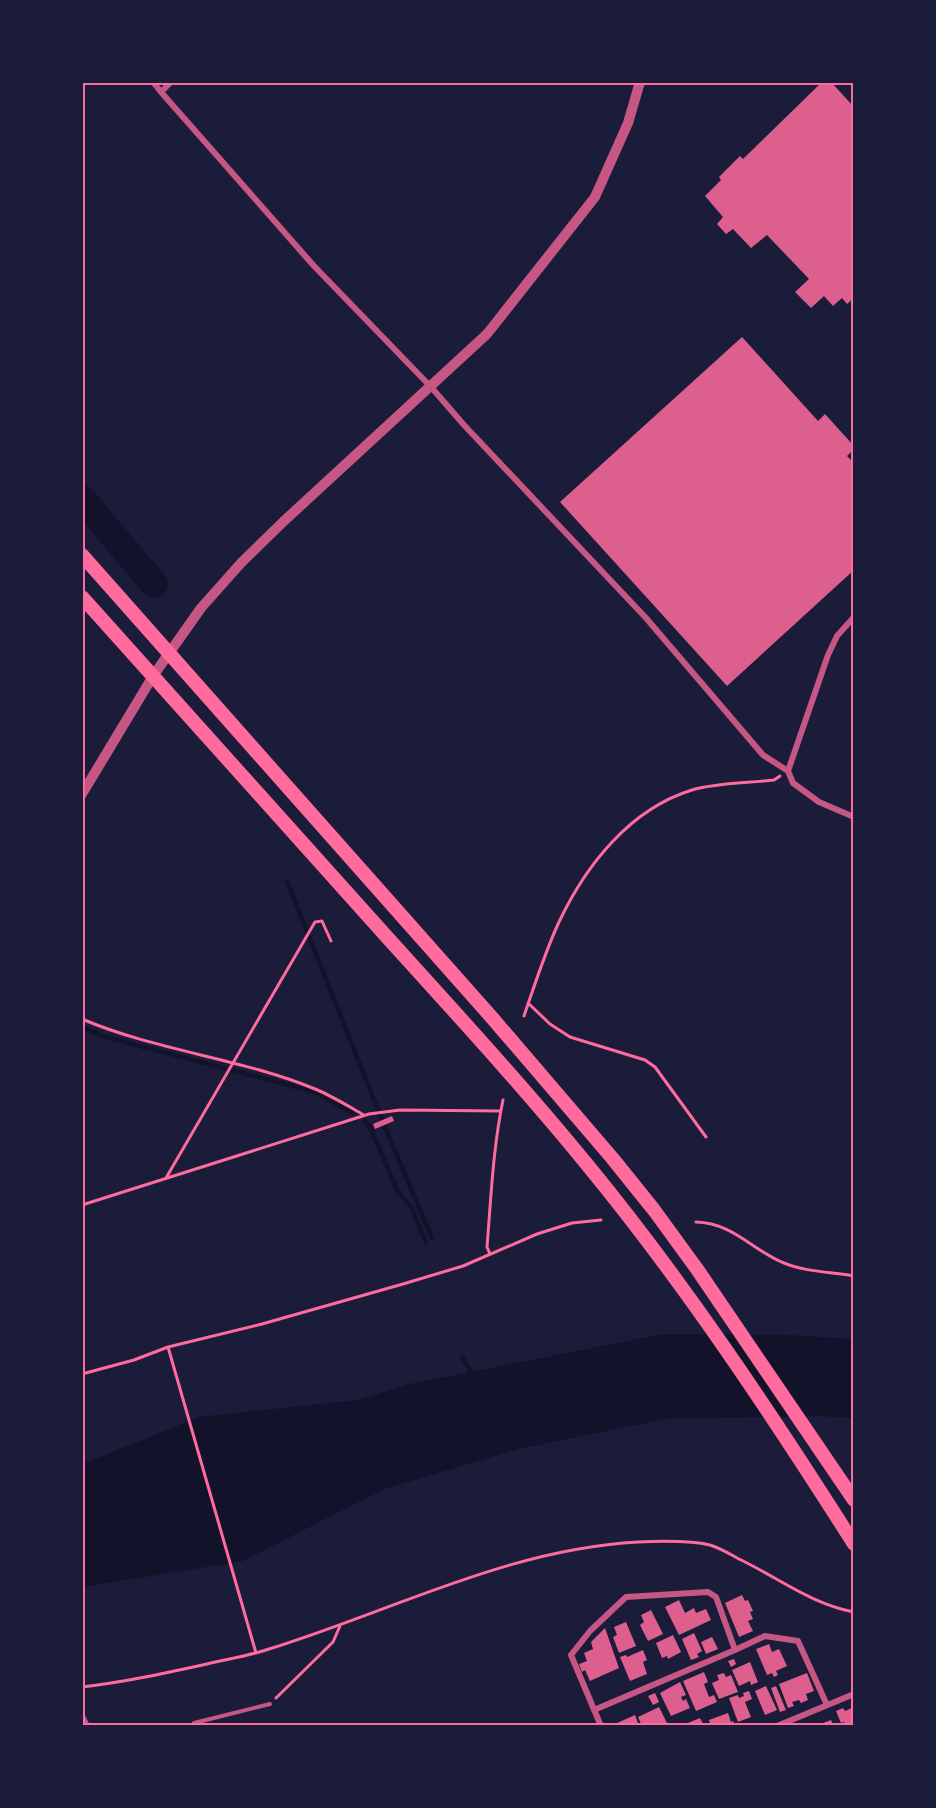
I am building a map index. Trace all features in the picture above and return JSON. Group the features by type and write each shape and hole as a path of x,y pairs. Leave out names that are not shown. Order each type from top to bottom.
{"highway":[{"path":"82,555 570,1108 654,1210 697,1269 854,1500"},
{"path":"82,597 592,1170 668,1267 788,1441 854,1544"}],"street":[{"path":"153,82 314,266 431,387 646,618 763,755 788,771 794,783 819,802 854,817"},
{"path":"161,92 171,82"},
{"path":"82,794 153,676 201,608 241,563 488,334 595,197 628,123 640,82"},
{"path":"788,771 828,655 837,636 854,617"},
{"path":"601,1725 571,1655 590,1631 626,1597 708,1592 716,1597 735,1650"},
{"path":"594,1710 765,1636 798,1641 826,1705"},
{"path":"777,1725 854,1694"}],"lane":[{"path":"195,1725 194,1722 270,1704"},
{"path":"82,1714 88,1725"}],"path":[{"path":"524,1016 559,922 575,892 615,839 639,818 664,801 694,789 774,780 788,771"},
{"path":"165,1180 315,922 322,921 331,941"},
{"path":"528,1003 550,1024 570,1037 645,1060 655,1067 706,1137"},
{"path":"82,1020 105,1029 233,1062 313,1088 364,1115"},
{"path":"490,1254 487,1247 503,1100"},
{"path":"82,1205 364,1115 391,1111 500,1112"},
{"path":"82,1374 134,1360 168,1347 261,1324 463,1266 537,1234 563,1226 601,1220"},
{"path":"696,1222 711,1222 727,1229 784,1263 806,1269 854,1276"},
{"path":"168,1347 256,1653"},
{"path":"82,1687 143,1678 256,1653 340,1626 505,1565 588,1546 660,1541 710,1545 762,1569 811,1599 834,1609 854,1612"},
{"path":"270,1704 333,1642 340,1626"}],"shaded area":[{"path":"663,1334 789,1335 853,1339 853,1418 819,1416 667,1419 518,1449 384,1489 243,1561 83,1587 83,1464 199,1417 357,1400 410,1384"}],"building":[{"path":"822,82 831,82 854,107 854,298 847,304 842,298 833,306 824,296 811,308 795,292 809,279 767,235 751,248 733,229 726,234 717,224 723,217 705,196 721,180 719,177 740,156 743,159"},
{"path":"742,337 818,421 825,414 854,446 847,456 854,463 854,570 727,686 560,502"},
{"path":"392,1116 394,1121 375,1129 373,1124"},
{"path":"742,1595 745,1601 748,1600 753,1611 750,1612 753,1619 748,1621 753,1631 739,1637 725,1603"},
{"path":"679,1600 685,1613 694,1608 696,1613 706,1609 711,1620 679,1635 665,1607"},
{"path":"651,1610 663,1634 648,1641 640,1625 644,1622 641,1615"},
{"path":"626,1622 636,1646 619,1653 613,1637 617,1635 614,1627"},
{"path":"605,1628 619,1668 590,1681 585,1670 582,1672 579,1664 587,1661 584,1653 593,1649 591,1642"},
{"path":"694,1633 702,1651 697,1654 699,1657 691,1660 682,1639"},
{"path":"673,1635 681,1652 668,1659 667,1656 662,1658 656,1643"},
{"path":"712,1637 718,1649 706,1654 701,1642"},
{"path":"769,1644 772,1652 779,1649 787,1666 776,1671 778,1675 774,1677 772,1673 767,1675 756,1649"},
{"path":"643,1650 647,1660 643,1662 647,1674 630,1681 620,1657 626,1655 627,1657"},
{"path":"734,1659 736,1664 731,1667 728,1661"},
{"path":"750,1662 758,1682 751,1685 750,1681 739,1686 732,1670"},
{"path":"704,1672 708,1682 704,1684 709,1697 714,1695 717,1702 696,1711 683,1681"},
{"path":"724,1673 726,1677 731,1675 738,1692 719,1699 712,1683 719,1680 717,1675"},
{"path":"807,1673 814,1691 806,1694 808,1700 801,1703 799,1700 792,1702 794,1706 788,1708 779,1684"},
{"path":"680,1682 686,1695 681,1697 683,1701 686,1699 690,1708 671,1716 660,1693"},
{"path":"766,1686 777,1710 765,1715 755,1691"},
{"path":"776,1686 786,1710 780,1712 771,1688"},
{"path":"749,1691 752,1699 745,1702 751,1717 738,1722 729,1698 738,1695 739,1698 744,1696 743,1693"},
{"path":"655,1693 659,1702 653,1705 648,1696"},
{"path":"659,1707 667,1723 662,1726 642,1726 638,1717"},
{"path":"854,1707 854,1726 845,1726 844,1722 841,1723 836,1711 843,1708 845,1711"},
{"path":"728,1713 735,1726 711,1726 709,1720"},
{"path":"635,1715 639,1726 616,1726 615,1724"},
{"path":"700,1718 704,1726 683,1726 683,1725"},
{"path":"831,1720 834,1726 824,1726 823,1723"}],"waterway":[{"path":"82,499 154,584"},
{"path":"287,881 382,1120"},
{"path":"82,1027 105,1037 315,1092 353,1113"},
{"path":"365,1121 369,1125 398,1192 412,1208 426,1243"},
{"path":"384,1125 432,1238"},
{"path":"462,1357 474,1377"}]}
